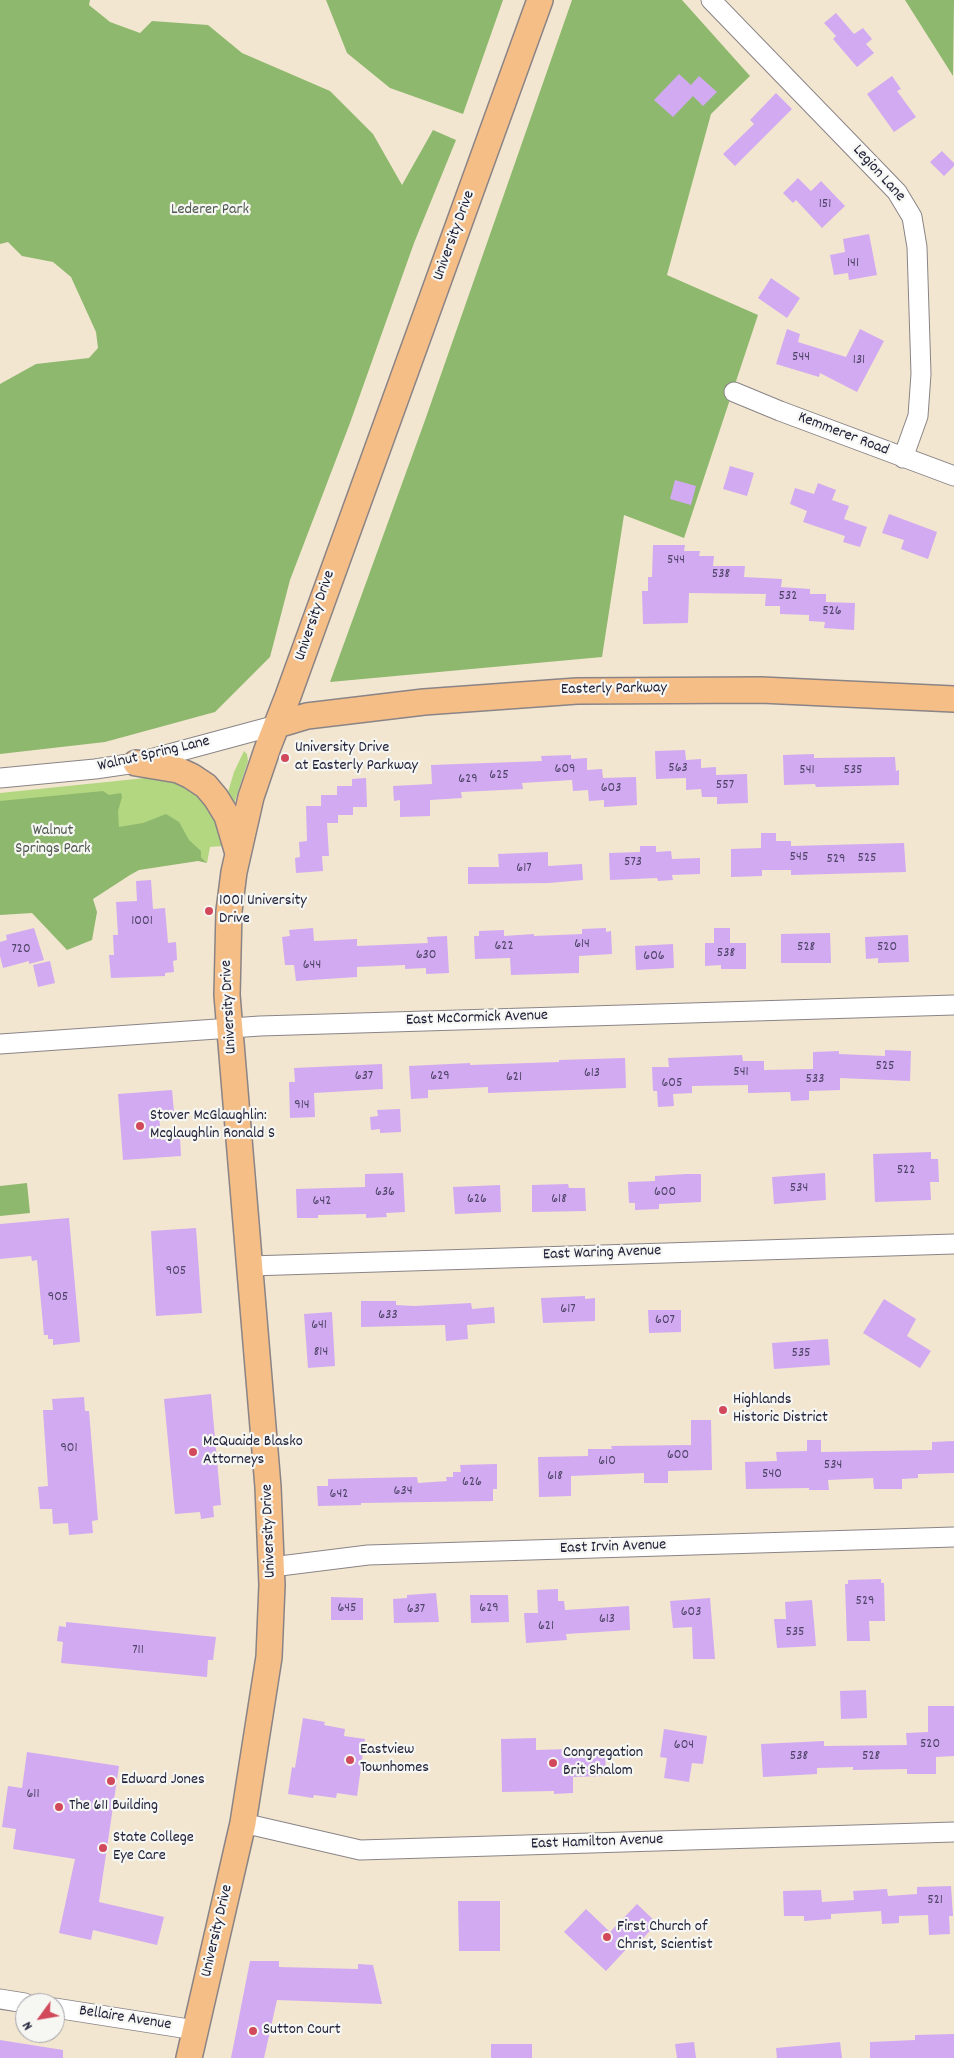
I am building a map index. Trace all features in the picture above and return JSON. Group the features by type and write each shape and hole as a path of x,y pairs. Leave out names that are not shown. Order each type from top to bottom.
{"main road":[{"name":"University Drive","path":"189,2058 243,1823 269,1656 272,1567 268,1487 241,1148 229,1028 227,954 229,911 238,854 252,797 277,725 540,0"},
{"name":"Easterly Parkway","path":"277,725 307,716 424,702 577,691 761,690 954,699"},
{"path":"136,763 178,770 206,786 227,816 238,854"}],"street":[{"name":"Legion Lane","path":"712,0 897,192 912,217 917,247 921,374 918,416 903,458"},
{"name":"Kemmerer Road","path":"734,392 954,476"},
{"name":"Walnut Spring Lane","path":"0,778 136,763 277,725"},
{"name":"East McCormick Avenue","path":"0,1044 229,1028 954,1005"},
{"name":"East Waring Avenue","path":"250,1266 954,1244"},
{"name":"East Irvin Avenue","path":"272,1567 362,1556 954,1537"},
{"name":"East Hamilton Avenue","path":"243,1823 360,1850 954,1832"},
{"path":"0,1999 15,2001"},
{"name":"Bellaire Avenue","path":"65,2010 196,2030"}],"green space":[{"name":"Lederer Park","path":"0,0 90,0 89,5 110,22 140,33 152,21 208,25 242,53 330,91 373,134 402,185 433,130 456,140 414,243 350,423 290,580 270,657 215,712 105,742 0,754 0,384 36,364 89,358 98,348 96,332 71,277 53,262 22,256 8,242 0,244"},
{"path":"326,0 503,0 463,114 390,88 347,53"},
{"path":"572,0 682,0 750,76 711,114 667,275 758,315 684,538 624,515 602,657 330,682 424,423"},
{"path":"905,0 954,0 953,76"},
{"path":"244,751 247,754 248,761 233,807 225,802 234,772"},
{"name":"Walnut Springs Park","path":"155,777 184,781 216,812 223,846 210,847 207,863 201,857 201,851 0,903 0,793"},
{"name":"Walnut Springs Park","path":"103,791 109,795 121,793 122,797 118,811 119,827 143,823 166,814 179,822 189,840 201,851 201,857 207,863 198,861 139,870 130,875 93,899 97,912 92,940 67,950 32,913 0,915 0,801"},
{"path":"27,1183 30,1213 0,1216 0,1186"}],"building":[{"path":"836,13 854,34 863,28 872,39 866,44 874,53 857,67 833,39 836,36 824,23"},
{"path":"679,74 691,85 699,76 717,92 703,106 693,96 673,117 654,100"},
{"path":"892,76 901,89 897,91 916,117 894,132 867,94"},
{"path":"776,93 792,109 735,166 723,154 754,124 750,120"},
{"path":"942,151 954,163 954,166 944,176 930,162"},
{"path":"798,178 811,191 821,181 845,206 822,228 796,200 793,203 783,193"},
{"path":"869,234 877,275 849,280 848,273 834,275 830,255 845,252 843,239"},
{"path":"771,278 800,298 787,318 758,298"},
{"path":"787,329 800,334 798,342 846,357 860,329 884,341 857,392 820,373 819,377 776,364"},
{"path":"730,466 754,473 747,496 723,489"},
{"path":"675,480 696,486 691,505 670,499"},
{"path":"818,483 836,490 832,500 849,506 844,519 867,527 860,547 843,542 845,536 803,522 807,511 790,504 795,488 814,494"},
{"path":"889,514 937,532 928,559 901,549 904,540 882,533"},
{"path":"653,545 685,545 684,551 700,551 699,556 714,556 713,566 745,566 744,577 782,579 781,587 810,589 810,594 826,594 826,602 855,603 854,630 824,628 825,622 809,621 809,615 780,614 780,606 765,606 766,594 689,593 688,623 643,624 642,591 648,591 648,577 652,577"},
{"path":"685,750 686,760 701,759 701,768 716,767 716,775 747,774 748,803 717,804 717,797 702,797 701,789 686,790 686,778 656,779 655,751"},
{"path":"814,754 814,758 895,757 896,771 899,770 899,785 816,787 815,784 784,785 783,755"},
{"path":"571,755 571,759 587,758 587,770 602,769 603,778 636,777 637,805 604,807 604,800 589,801 588,790 573,791 572,780 522,783 523,789 461,792 462,798 430,800 430,816 400,817 400,800 394,801 393,786 432,784 431,765 542,761 541,756"},
{"path":"366,778 367,807 353,807 353,815 338,815 338,823 327,823 329,856 322,856 323,871 296,873 295,858 300,857 299,842 307,841 306,806 321,806 321,795 337,795 337,786 352,786 352,779"},
{"path":"761,833 776,833 776,841 791,841 791,846 904,843 906,872 791,875 791,870 762,870 762,876 731,877 731,849 761,848"},
{"path":"640,846 656,846 656,852 671,851 672,859 700,858 700,874 672,875 673,880 658,881 657,878 610,880 609,853 640,852"},
{"path":"548,852 548,866 582,864 583,880 549,883 468,884 468,867 499,867 498,854"},
{"path":"151,880 153,909 165,908 168,943 176,942 177,960 173,961 174,972 165,973 165,976 111,978 109,955 114,955 113,935 118,935 116,902 137,901 136,881"},
{"path":"34,928 44,960 29,964 29,961 3,968 0,956 0,942 7,940 6,935"},
{"path":"313,928 314,941 357,939 357,946 428,943 427,937 447,936 449,973 426,974 426,968 405,969 405,965 357,967 357,977 296,981 294,965 285,965 282,937 290,936 289,930"},
{"path":"606,928 606,932 611,931 612,954 579,956 579,973 511,975 510,958 475,959 474,936 479,936 479,931 504,930 504,936 534,934 534,936 582,934 582,929"},
{"path":"714,928 730,928 730,943 746,943 746,969 721,969 721,965 705,966 705,943 714,943"},
{"path":"830,933 831,963 781,963 781,934"},
{"path":"908,935 909,962 878,963 878,958 866,959 865,937"},
{"path":"673,944 674,968 636,970 635,946"},
{"path":"50,961 55,983 38,987 33,965"},
{"path":"885,1050 911,1051 910,1081 840,1078 840,1090 809,1091 809,1100 791,1101 790,1092 748,1093 748,1085 692,1086 692,1093 673,1094 674,1106 658,1107 657,1091 653,1091 652,1067 669,1067 668,1058 742,1055 743,1061 764,1061 764,1070 813,1069 813,1052 839,1051 839,1054 885,1056"},
{"path":"625,1058 626,1088 488,1093 488,1087 428,1090 428,1098 411,1099 409,1066 559,1062 559,1060"},
{"path":"382,1064 383,1089 314,1093 315,1117 290,1118 289,1082 295,1082 294,1068"},
{"name":"Stover McGlaughlin: Mcglaughlin Ronald S","path":"172,1090 174,1112 159,1113 161,1140 180,1138 181,1156 123,1160 118,1094"},
{"path":"400,1109 401,1132 380,1133 380,1129 371,1130 370,1117 378,1116 377,1110"},
{"path":"931,1152 931,1159 938,1159 939,1182 930,1182 931,1200 875,1202 873,1154"},
{"path":"403,1173 405,1212 386,1213 387,1217 366,1218 366,1214 318,1215 318,1218 297,1218 296,1189 365,1187 365,1174"},
{"path":"825,1173 826,1200 774,1204 772,1177"},
{"path":"701,1174 701,1202 659,1204 659,1209 635,1210 635,1203 629,1203 628,1182 655,1181 655,1176"},
{"path":"568,1184 569,1188 585,1188 586,1211 532,1212 532,1185"},
{"path":"500,1185 501,1212 455,1214 453,1187"},
{"path":"69,1218 80,1342 53,1345 53,1339 48,1339 48,1335 44,1335 37,1260 32,1261 31,1256 0,1259 0,1224"},
{"path":"196,1228 202,1313 156,1316 151,1231"},
{"path":"585,1296 585,1299 595,1298 595,1321 543,1323 541,1298"},
{"path":"884,1299 916,1319 907,1336 931,1351 920,1368 863,1333"},
{"path":"361,1301 396,1301 396,1305 414,1306 471,1303 472,1309 494,1307 495,1323 467,1325 468,1339 446,1341 445,1325 361,1327"},
{"path":"648,1310 681,1310 681,1332 649,1333"},
{"path":"332,1312 335,1366 308,1368 304,1314"},
{"path":"828,1339 830,1365 774,1369 772,1343"},
{"name":"McQuaide Blasko Attorneys","path":"211,1394 221,1505 213,1506 214,1517 201,1519 200,1512 175,1514 164,1399"},
{"path":"84,1397 85,1411 89,1411 98,1520 92,1521 93,1533 69,1535 68,1523 53,1524 52,1509 40,1509 38,1487 48,1486 43,1410 53,1410 52,1399"},
{"path":"691,1420 711,1420 712,1470 668,1471 668,1483 644,1483 644,1473 571,1476 571,1496 539,1497 538,1457 588,1456 588,1449 612,1449 611,1446 691,1445"},
{"path":"807,1440 821,1440 821,1452 932,1450 932,1442 954,1441 954,1473 918,1474 918,1478 902,1479 902,1489 874,1489 873,1478 828,1480 829,1490 809,1490 809,1488 746,1489 745,1462 777,1461 776,1452 807,1451"},
{"path":"497,1464 497,1489 493,1489 493,1501 361,1503 361,1505 318,1506 317,1486 328,1486 328,1479 417,1477 418,1483 447,1481 446,1477 453,1477 453,1472 461,1472 460,1465"},
{"path":"881,1579 881,1583 884,1583 885,1621 869,1621 870,1641 847,1641 845,1584 848,1584 848,1580"},
{"path":"558,1589 558,1601 564,1601 565,1610 629,1606 630,1630 566,1634 567,1640 526,1643 524,1613 538,1613 537,1590"},
{"path":"436,1593 439,1622 394,1623 393,1599 407,1598 407,1595"},
{"path":"470,1595 508,1595 509,1622 471,1623"},
{"path":"331,1597 363,1598 363,1620 331,1620"},
{"path":"710,1598 715,1659 693,1659 692,1627 673,1628 670,1601"},
{"path":"812,1600 816,1646 777,1648 774,1619 786,1619 785,1602"},
{"path":"66,1622 216,1637 213,1660 208,1660 207,1677 61,1663 63,1642 57,1641 59,1626 66,1627"},
{"path":"866,1690 867,1718 841,1719 840,1691"},
{"path":"928,1706 954,1706 954,1756 936,1757 936,1774 907,1774 907,1769 853,1770 853,1767 817,1768 817,1774 763,1777 761,1744 824,1741 824,1746 907,1745 906,1733 928,1732"},
{"name":"Eastview Townhomes","path":"303,1718 325,1722 324,1725 345,1729 344,1736 365,1739 357,1796 337,1793 336,1798 314,1795 313,1798 288,1794 292,1767 295,1768"},
{"path":"664,1729 707,1736 703,1764 692,1763 689,1782 664,1778 667,1758 660,1757"},
{"name":"Congregation Brit Shalom","path":"536,1738 536,1750 605,1748 606,1776 573,1777 573,1793 554,1794 554,1791 502,1792 501,1739"},
{"name":"The 611 Building","path":"27,1752 119,1766 99,1902 164,1917 157,1945 93,1930 91,1940 59,1933 75,1859 13,1849 16,1829 2,1827 8,1786 22,1788"},
{"path":"951,1886 953,1916 949,1916 950,1934 929,1935 928,1915 899,1916 899,1923 882,1924 881,1911 831,1914 831,1919 804,1921 804,1916 784,1916 783,1891 821,1890 822,1902 854,1900 853,1891 887,1889 888,1896 917,1894 917,1887"},
{"path":"458,1901 500,1901 500,1951 459,1951"},
{"name":"First Church of Christ, Scientist","path":"637,1904 657,1923 635,1947 631,1944 606,1971 564,1932 586,1909 610,1932"},
{"name":"Sutton Court","path":"250,1961 279,1961 279,1967 358,1969 358,1964 373,1965 382,2004 277,2000 264,2058 231,2058"},
{"path":"954,2034 954,2058 870,2058 870,2042 915,2040 915,2035"},
{"path":"0,2040 63,2050 63,2058 0,2058"},
{"path":"694,2042 696,2058 677,2058 675,2044"},
{"path":"840,2042 842,2058 777,2058 776,2048"},
{"path":"491,2044 532,2044 532,2058 491,2058"}],"place":[{"name":"University Drive at Easterly Parkway","path":"285,758"},
{"name":"1001 University Drive","path":"209,911"},
{"name":"Stover McGlaughlin: Mcglaughlin Ronald S","path":"140,1126"},
{"name":"Highlands Historic District","path":"723,1410"},
{"name":"McQuaide Blasko Attorneys","path":"193,1452"},
{"name":"Eastview Townhomes","path":"350,1760"},
{"name":"Congregation Brit Shalom","path":"553,1763"},
{"name":"Edward Jones","path":"111,1781"},
{"name":"The 611 Building","path":"59,1807"},
{"name":"State College Eye Care","path":"103,1848"},
{"name":"First Church of Christ, Scientist","path":"607,1937"},
{"name":"Sutton Court","path":"253,2031"}]}
